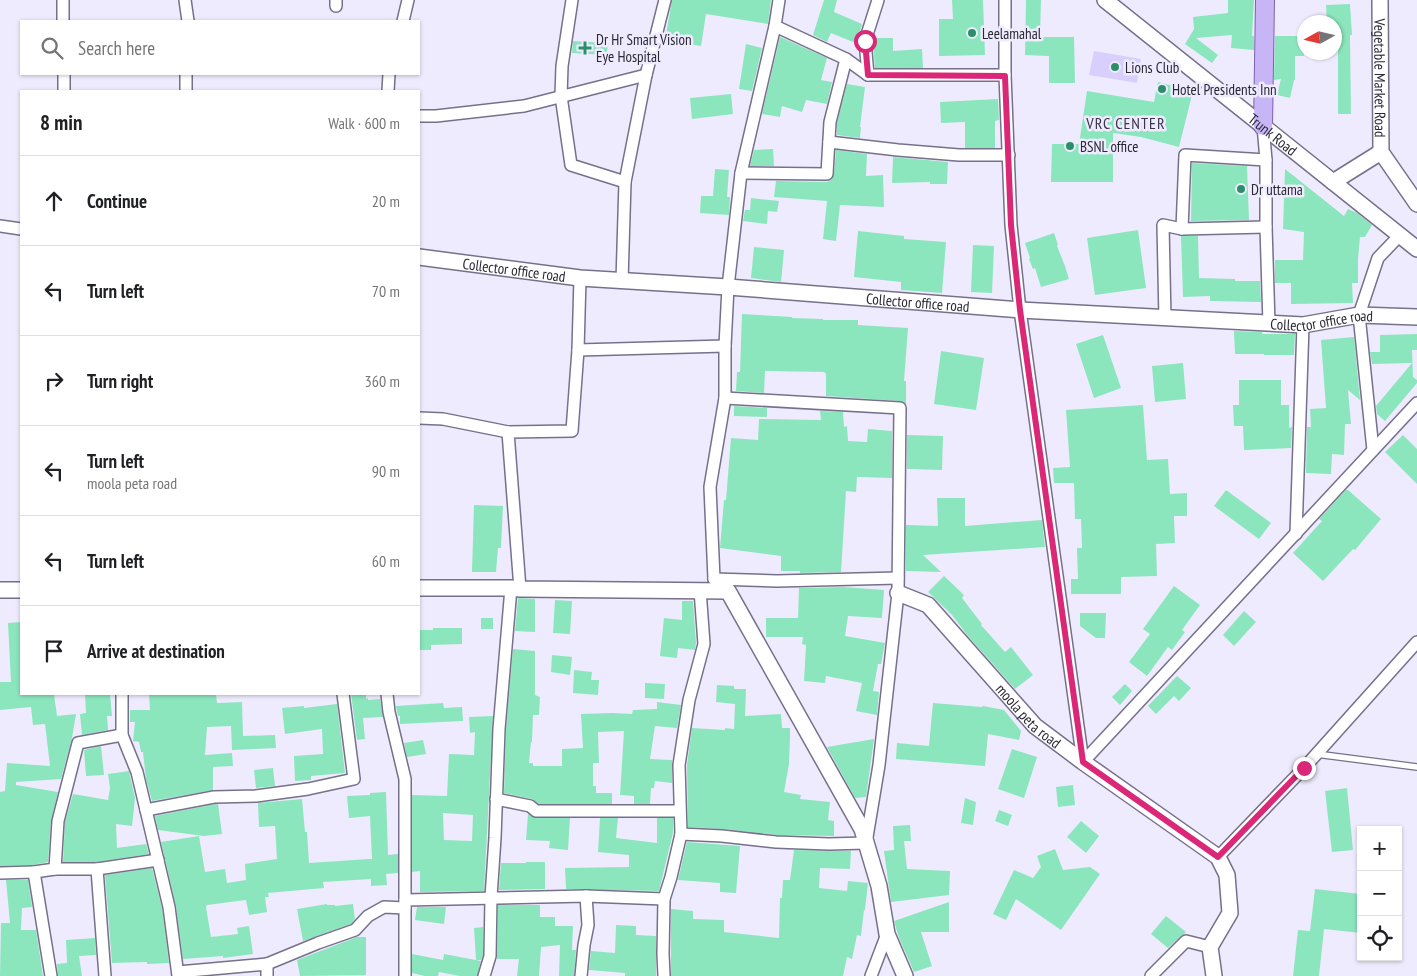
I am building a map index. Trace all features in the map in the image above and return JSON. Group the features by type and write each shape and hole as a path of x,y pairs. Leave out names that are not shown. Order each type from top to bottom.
{"main road":[{"path":"1264,126 1266,0"}],"street":[{"path":"62,0 63,20"},
{"path":"185,0 188,20"},
{"path":"403,20 408,0"},
{"path":"572,0 562,66 561,96 571,165 625,182"},
{"path":"622,281 625,182 646,75 665,0"},
{"path":"779,0 775,26 741,173 728,287 725,398 710,487 714,579 728,590 862,829 879,886 887,934 905,976"},
{"path":"868,75 865,41 878,0"},
{"path":"1005,0 1005,76 1011,225 1020,310 1083,762"},
{"name":"Trunk Road","path":"1105,0 1417,249"},
{"name":"Vegetable Market Road","path":"1380,0 1381,152 1415,200"},
{"path":"775,26 846,59 868,75 1005,76"},
{"path":"741,173 826,174 830,122 846,59"},
{"path":"64,75 64,90"},
{"path":"186,75 186,90"},
{"path":"388,90 389,75"},
{"path":"420,116 436,116 524,106 646,75"},
{"path":"1264,126 1269,324"},
{"path":"828,142 959,155 1009,155"},
{"path":"1333,182 1381,152"},
{"path":"1182,229 1186,154 1266,160"},
{"path":"1165,318 1163,225 1182,229 1266,227"},
{"path":"0,226 20,229"},
{"path":"1374,450 1358,314 1378,258 1400,235"},
{"name":"Collector office road","path":"420,257 580,278 728,287 1020,310 1303,326 1358,314 1417,317"},
{"path":"420,418 443,419 508,432 572,431 578,350 580,278"},
{"path":"1296,534 1303,326"},
{"path":"578,350 725,346"},
{"path":"725,398 900,408 898,586 879,766 866,843"},
{"path":"1083,762 1417,402"},
{"path":"484,976 490,956 499,729 516,589 508,432"},
{"path":"714,579 898,586"},
{"name":"moola peta road","path":"898,586 928,605 1035,726 1218,857"},
{"path":"420,588 728,590"},
{"path":"0,590 20,590"},
{"path":"664,976 664,900 681,834 679,765 689,700 704,644 700,590"},
{"path":"1214,976 1210,947 1230,913 1227,875 1218,857 1316,754 1417,642"},
{"path":"122,695 122,735 137,772 169,906 178,974 267,964 318,942 354,930 368,916 384,908 405,904 491,897 586,896 664,900"},
{"path":"146,810 214,797 256,796 308,789 354,779 343,695"},
{"path":"387,695 389,712 405,779 405,976"},
{"path":"56,869 58,822 78,743 122,735"},
{"path":"496,799 530,806 536,811 679,811"},
{"path":"681,834 722,836 786,843 866,843"},
{"path":"0,873 56,869 97,869 158,860"},
{"path":"97,869 105,976"},
{"path":"34,872 51,976"},
{"path":"581,976 588,925 586,896"},
{"path":"871,976 887,934"},
{"path":"1151,976 1186,941 1210,947"},
{"path":"267,964 267,976"}],"lane":[{"path":"1316,754 1417,767"}],"shaded area":[{"name":"Lions Club","path":"1094,51 1141,59 1137,83 1089,75"}],"building":[{"path":"672,0 771,0 768,24 706,14 701,46 665,40"},
{"path":"824,0 837,0 834,12 862,24 858,44 831,33 827,42 813,35"},
{"path":"952,0 983,0 985,55 939,56 939,19 953,19"},
{"path":"1026,0 1041,0 1040,37 1074,37 1075,83 1049,83 1049,56 1025,55"},
{"path":"1228,0 1254,0 1252,36 1254,36 1254,50 1231,48 1232,35 1196,38 1218,55 1212,63 1185,44 1194,29 1193,17 1228,13"},
{"path":"1350,4 1352,35 1350,35 1351,114 1338,114 1338,60 1342,60 1342,15 1327,15 1326,5"},
{"path":"1275,36 1297,36 1295,80 1290,98 1277,95 1281,79 1274,80"},
{"path":"780,37 827,58 821,80 832,82 827,104 806,100 802,112 782,106 780,117 762,114"},
{"path":"874,38 893,38 893,51 922,49 923,68 875,68"},
{"path":"573,41 608,43 607,55 572,53"},
{"path":"746,44 762,48 752,91 739,89"},
{"path":"1158,82 1193,91 1179,147 1141,137 1113,133 1113,182 1051,182 1052,144 1079,144 1087,91 1154,102"},
{"path":"847,84 865,87 860,138 837,135 837,123"},
{"path":"731,94 733,114 692,119 690,98"},
{"path":"998,99 999,120 995,121 995,148 965,148 965,122 941,123 940,102"},
{"path":"773,149 774,166 750,166 754,150"},
{"path":"836,150 867,154 866,176 883,175 884,207 840,205 836,241 823,239 827,201 774,197 776,181 827,182 831,180 834,174"},
{"path":"893,157 948,162 947,184 930,184 930,182 892,183"},
{"path":"1192,163 1247,166 1249,220 1191,221"},
{"path":"715,169 729,170 727,197 730,197 729,215 700,213 701,196 713,196"},
{"path":"1285,169 1344,216 1348,209 1357,213 1372,225 1365,237 1360,237 1358,283 1352,283 1353,303 1291,304 1291,283 1275,283 1275,260 1303,260 1304,232 1283,229"},
{"path":"751,198 779,201 777,212 768,211 767,224 743,221 745,210 750,210"},
{"path":"1138,230 1146,288 1095,295 1087,238"},
{"path":"858,231 904,236 904,239 946,242 942,293 901,290 901,282 854,277"},
{"path":"1054,233 1069,279 1041,287 1035,268 1033,269 1029,259 1025,243"},
{"path":"1181,236 1198,236 1199,278 1260,281 1261,302 1210,301 1210,296 1183,297"},
{"path":"973,245 994,246 992,293 971,292"},
{"path":"754,247 784,250 781,282 751,278"},
{"path":"742,314 823,320 858,320 858,325 908,328 904,381 906,381 906,404 900,401 826,396 826,374 824,372 765,371 764,393 736,391 737,372 740,372"},
{"path":"1234,331 1262,332 1262,334 1295,334 1294,355 1235,354"},
{"path":"1417,334 1417,350 1412,350 1413,377 1417,380 1417,383 1385,421 1377,414 1376,406 1412,363 1372,364 1370,352 1380,352 1380,335"},
{"path":"1103,335 1121,388 1094,398 1076,344"},
{"path":"1354,337 1360,400 1348,390 1351,424 1345,424 1344,455 1332,454 1331,474 1306,473 1307,427 1311,427 1310,409 1326,408 1321,340"},
{"path":"941,351 984,358 976,410 934,404"},
{"path":"1183,363 1186,399 1155,402 1152,366"},
{"path":"1239,380 1281,380 1281,405 1289,405 1289,428 1292,427 1291,448 1244,450 1243,426 1234,426 1233,405 1239,405"},
{"path":"1143,405 1147,460 1168,459 1170,494 1187,493 1187,516 1174,516 1175,543 1156,544 1157,576 1121,577 1121,594 1071,594 1071,579 1078,579 1077,548 1082,548 1081,519 1075,519 1074,483 1054,483 1053,468 1070,467 1066,410"},
{"path":"734,406 767,408 767,417 734,416"},
{"path":"820,411 843,412 844,427 847,426 848,441 867,442 868,429 892,431 892,478 857,477 856,492 846,491 841,572 800,573 800,571 781,571 781,556 720,548 731,438 758,440 759,419 821,420"},
{"path":"907,435 943,436 942,470 907,469"},
{"path":"1403,435 1417,449 1417,484 1385,452"},
{"path":"1226,490 1271,523 1259,539 1214,506"},
{"path":"1346,490 1381,519 1355,550 1353,549 1323,581 1293,553 1322,521 1319,519"},
{"path":"937,498 965,498 965,526 1042,520 1045,547 923,555 941,572 906,571 906,525 938,526"},
{"path":"474,505 503,506 501,548 498,548 496,572 472,572"},
{"path":"944,576 964,595 962,598 981,625 1005,652 1011,647 1033,675 1015,689 952,615 928,592"},
{"path":"1174,586 1200,605 1182,630 1185,632 1172,650 1168,647 1147,676 1129,662 1150,634 1143,629"},
{"path":"843,587 884,590 882,618 848,616 845,636 885,643 881,664 878,664 873,691 879,692 877,715 856,711 862,683 826,676 825,683 804,681 806,645 802,644 803,637 766,637 766,618 798,618 799,588"},
{"path":"518,598 535,599 535,632 515,631"},
{"path":"555,600 572,601 570,634 553,633"},
{"path":"682,601 693,601 695,650 678,648 677,658 660,656 664,618 682,620"},
{"path":"1244,611 1256,622 1234,646 1223,635"},
{"path":"1080,613 1106,613 1105,638 1096,638 1080,626"},
{"path":"481,618 493,618 493,629 481,629"},
{"path":"20,622 20,695 54,695 57,716 76,714 61,779 16,782 16,785 58,792 51,821 48,862 33,865 0,866 0,792 5,791 7,763 50,766 45,724 33,725 31,707 0,710 0,682 11,682 8,623"},
{"path":"433,628 462,628 462,644 431,645 431,650 420,650 420,630 433,630"},
{"path":"513,649 535,651 535,695 540,697 539,715 533,715 529,763 533,763 533,766 562,766 562,749 583,748 581,714 632,714 633,710 657,709 657,702 681,705 677,728 655,726 650,759 672,760 672,783 655,781 654,788 651,788 650,804 634,804 634,796 620,795 624,731 598,732 599,763 593,763 593,786 596,786 596,793 612,793 612,804 539,804 532,799 504,793 506,729"},
{"path":"552,655 572,657 570,675 551,672"},
{"path":"574,670 592,672 591,680 599,680 598,695 573,693"},
{"path":"1177,676 1191,688 1179,701 1174,696 1156,714 1148,706"},
{"path":"645,683 665,684 664,699 645,698"},
{"path":"1125,684 1132,691 1120,705 1112,697"},
{"path":"717,685 734,686 734,689 746,689 745,716 781,714 782,728 790,728 789,764 784,792 801,795 800,799 830,802 828,820 834,821 834,836 777,835 688,827 687,765 692,728 734,729 735,704 716,702"},
{"path":"85,695 110,695 112,716 107,716 108,730 82,735 80,714 86,713"},
{"path":"149,695 216,695 217,703 242,702 243,736 275,735 276,748 232,750 231,726 207,727 205,755 232,753 233,766 213,767 213,790 152,801 146,779 143,752 141,752 139,742 133,741 135,722 130,722 130,710 150,710"},
{"path":"351,695 366,695 368,700 380,699 383,717 363,718 365,739 357,740"},
{"path":"443,703 444,708 462,707 463,721 400,724 400,716 398,716 396,706"},
{"path":"933,703 983,706 1004,710 1021,731 1019,740 988,734 985,766 896,759 897,743 929,746"},
{"path":"337,704 345,773 311,776 311,780 295,781 294,756 323,754 322,729 285,734 282,708 304,706 304,708"},
{"path":"493,716 484,891 420,892 420,871 412,872 412,795 447,796 449,754 474,755 475,732 470,733 469,717","holes":["443,813 473,815 472,841 444,840"]},
{"path":"874,739 866,797 855,798 827,747"},
{"path":"423,740 426,754 407,757 404,743"},
{"path":"101,746 104,775 86,776 84,750"},
{"path":"1012,749 1037,757 1024,798 998,789"},
{"path":"273,768 275,786 256,788 254,770"},
{"path":"129,771 135,798 132,826 116,824 117,848 146,844 149,854 96,862 63,862 65,822 73,794 108,800 110,788 108,774"},
{"path":"1073,785 1075,805 1058,807 1056,787"},
{"path":"1347,788 1353,850 1332,852 1325,791"},
{"path":"386,792 388,855 398,854 398,873 386,874 387,885 371,886 371,879 323,882 324,888 268,893 269,897 265,897 267,912 249,915 246,900 207,905 211,937 238,934 237,928 249,926 253,954 223,958 223,956 183,959 176,906 161,842 199,836 205,872 225,869 227,883 246,880 245,864 277,859 275,826 259,827 258,803 302,799 309,863 372,859 370,816 349,818 347,796"},
{"path":"965,798 976,802 973,825 961,823"},
{"path":"218,804 222,834 204,836 158,830 155,816"},
{"path":"999,810 1012,815 1008,826 995,821"},
{"path":"528,814 536,818 570,818 568,850 549,848 550,841 526,840"},
{"path":"600,818 618,818 616,838 657,843 657,818 673,818 673,833 659,891 566,889 565,868 629,867 629,855 598,852"},
{"path":"1081,821 1099,836 1086,853 1067,837"},
{"path":"910,825 911,841 904,841 907,869 950,871 949,895 891,902 884,851 894,850 893,826"},
{"path":"687,842 740,846 736,893 720,892 720,883 678,880"},
{"path":"1055,849 1063,870 1090,867 1100,874 1061,930 1016,899 1006,920 993,914 1014,870 1033,878 1041,867 1037,856"},
{"path":"794,850 851,851 850,869 820,868 819,888 847,891 848,881 868,883 861,936 857,935 852,959 847,957 843,976 671,976 671,909 693,911 693,919 724,920 724,932 779,938 780,898 782,898 783,880 790,880"},
{"path":"545,862 545,889 499,890 501,863"},
{"path":"152,868 162,908 169,963 112,963 105,875"},
{"path":"6,880 28,880 32,907 22,908 21,930 36,930 43,976 0,976 1,923 10,923"},
{"path":"1315,889 1357,894 1357,933 1324,929 1319,976 1293,976 1298,930 1310,931"},
{"path":"949,902 949,932 921,932 932,966 914,972 899,938 894,921"},
{"path":"327,904 335,906 353,904 355,919 351,924 303,941 297,909"},
{"path":"498,905 540,905 540,917 555,917 555,926 573,926 572,950 576,950 574,976 559,976 560,945 541,947 539,976 517,976 519,959 497,959"},
{"path":"417,907 446,907 444,924 415,920"},
{"path":"1166,916 1186,932 1168,948 1151,934"},
{"path":"616,925 636,926 636,935 656,936 656,976 625,976 625,973 589,970 591,951 615,953"},
{"path":"483,927 483,955 481,960 476,960 474,928"},
{"path":"357,937 366,937 366,975 300,976 297,960"},
{"path":"95,938 96,955 79,956 82,976 58,976 57,964 67,963 66,940"},
{"path":"412,954 443,960 444,954 481,961 477,976 460,976 439,972 438,976 425,976 412,973"}],"place":[{"name":"Leelamahal","path":"972,33"},
{"name":"Dr Hr Smart Vision Eye Hospital","path":"585,48"},
{"name":"Lions Club","path":"1115,67"},
{"name":"Hotel Presidents Inn","path":"1162,89"},
{"name":"BSNL office","path":"1070,146"},
{"name":"Dr uttama","path":"1241,189"}],"district":[{"name":"VRC CENTER","path":"1126,123"}],"route":[{"path":"865,41 868,75 1005,76 1011,225 1020,310 1083,762 1218,857 1304,768"}]}
